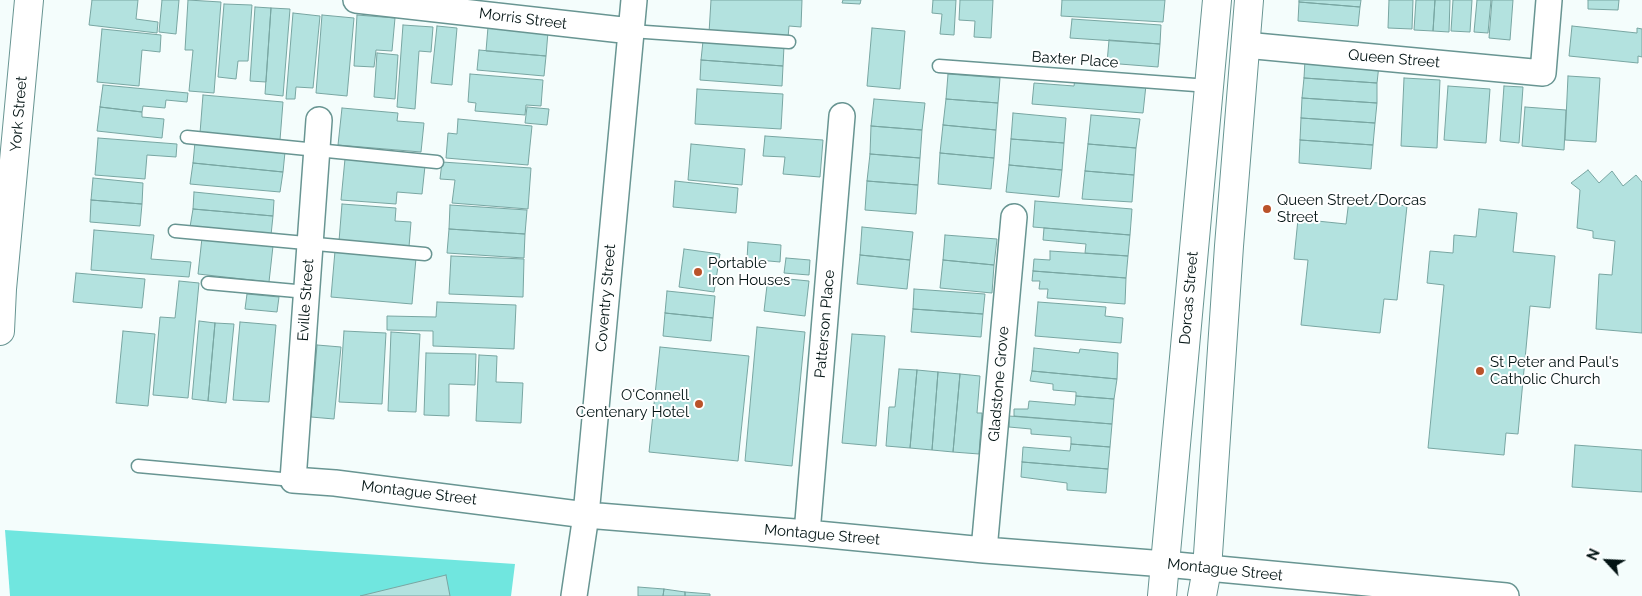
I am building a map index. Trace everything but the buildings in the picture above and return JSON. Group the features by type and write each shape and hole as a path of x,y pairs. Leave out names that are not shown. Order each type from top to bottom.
{"street":[{"name":"York Street","path":"0,331 1,291 29,0"},
{"name":"Morris Street","path":"356,0 631,31"},
{"name":"Coventry Street","path":"574,596 586,515 634,0"},
{"name":"Dorcas Street","path":"1162,596 1217,0"},
{"path":"1202,596 1207,569 1228,246 1249,0"},
{"name":"Queen Street","path":"1245,45 1543,72 1549,0"},
{"name":"Patterson Place","path":"807,533 842,116"},
{"name":"Eville Street","path":"293,480 319,120"},
{"name":"Gladstone Grove","path":"984,550 1014,218"},
{"name":"Montague Street","path":"293,480 345,484 586,515 1165,564 1506,596"}],"lane":[{"path":"631,31 789,42"},
{"name":"Baxter Place","path":"939,66 1209,86"},
{"path":"187,137 437,162"},
{"path":"175,231 425,254"},
{"path":"208,283 307,292"},
{"name":"Montague Street","path":"138,466 293,480"}],"shaded area":[{"path":"5,530 515,564 511,596 10,596"}],"place":[{"name":"Queen Street/Dorcas Street","path":"1267,209"},
{"name":"Portable Iron Houses","path":"698,272"},
{"name":"St Peter and Paul's Catholic Church","path":"1480,371"},
{"name":"O'Connell Centenary Hotel","path":"699,404"}]}
